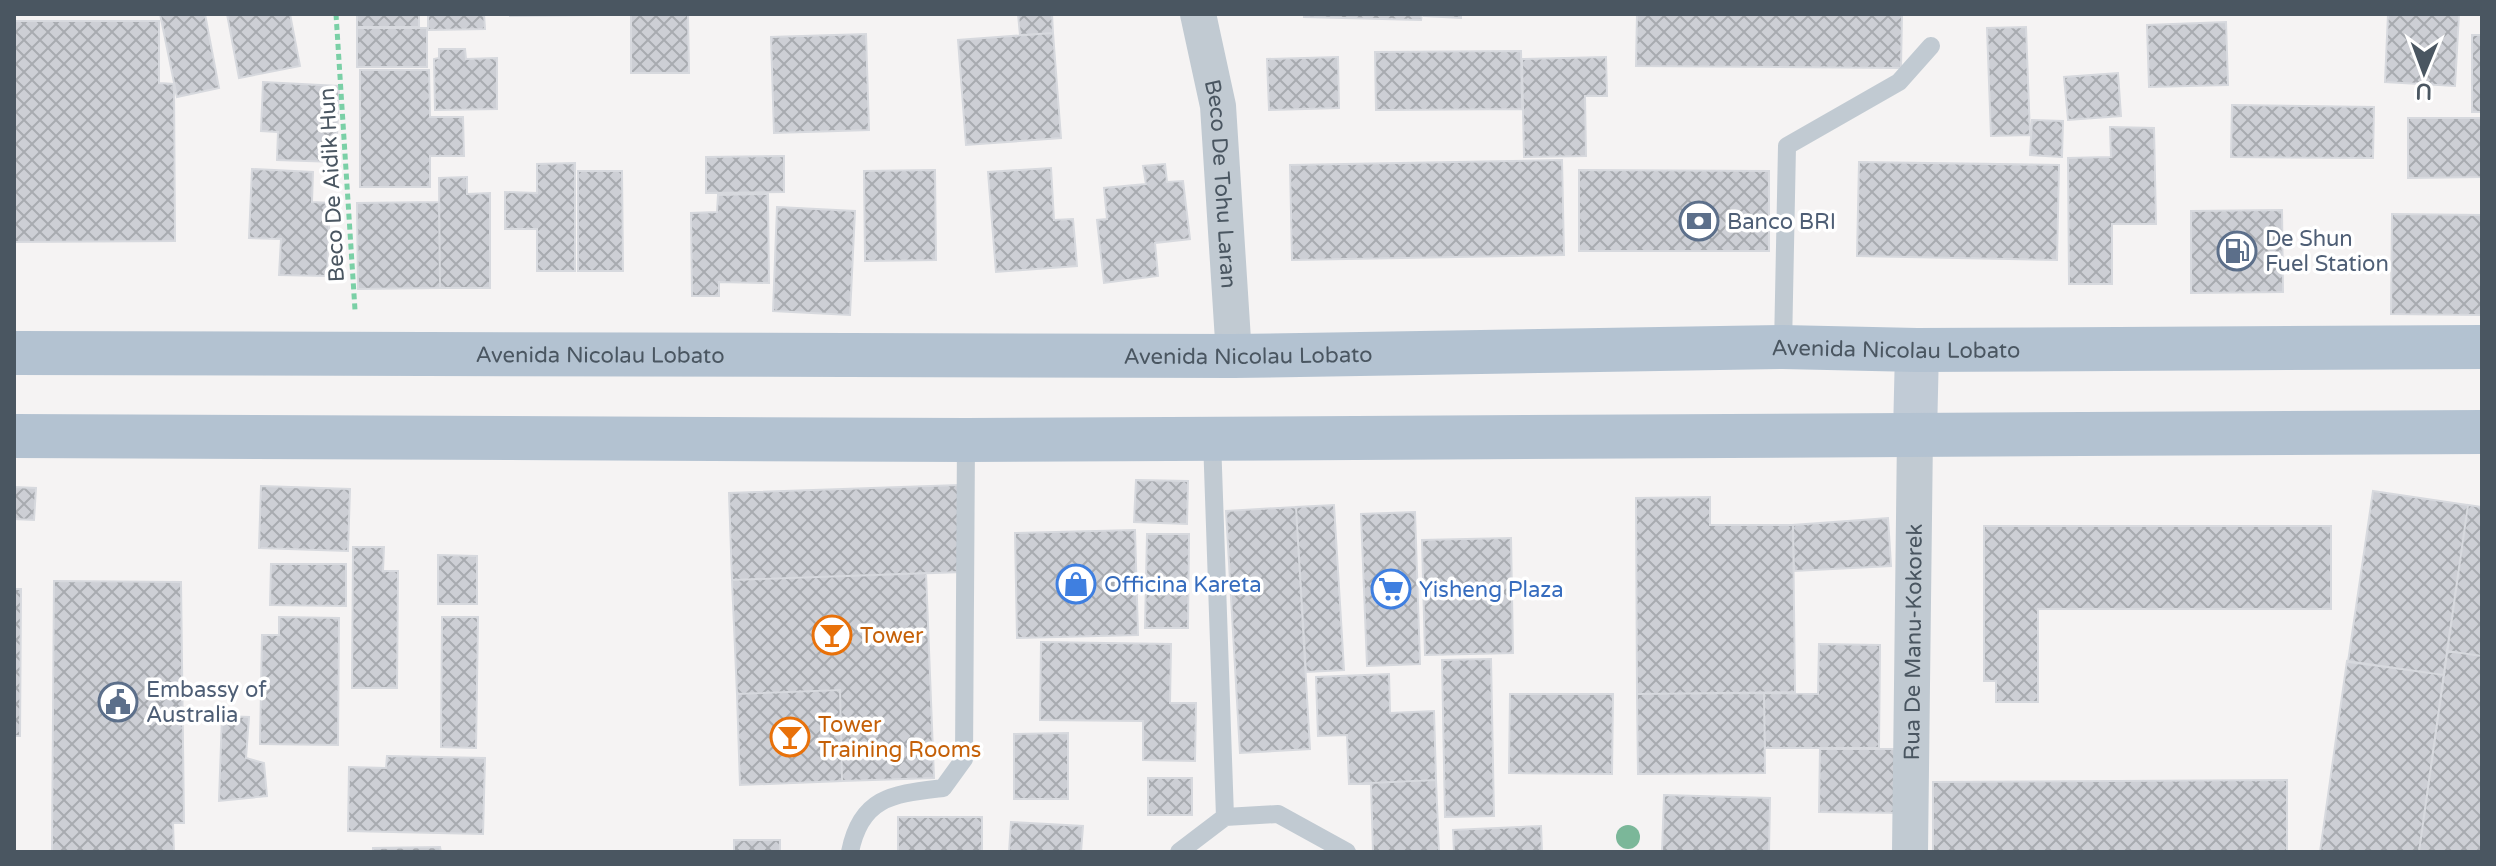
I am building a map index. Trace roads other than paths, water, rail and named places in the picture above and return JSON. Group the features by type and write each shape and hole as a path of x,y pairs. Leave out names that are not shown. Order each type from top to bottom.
{"main road":[{"name":"Avenida Nicolau Lobato","path":"14,353 1234,356 1783,347 1917,350 2482,347"},
{"path":"14,436 966,440 2482,432"}],"street":[{"name":"Beco De Tohu Laran","path":"1198,14 1218,106 1234,356"},
{"path":"1915,434 1917,350"},
{"name":"Rua De Manu-Kokorek","path":"1910,852 1915,434"}],"lane":[{"path":"1783,347 1787,146 1899,82 1931,46"},
{"path":"1212,439 1225,817"},
{"path":"850,852 861,818 890,794 943,788 964,759 966,440"},
{"path":"1179,852 1225,817 1278,814 1347,852"}],"place":[{"name":"Banco BRI","path":"1699,221"},
{"name":"De Shun Fuel Station","path":"2237,251"},
{"name":"Officina Kareta","path":"1076,584"},
{"name":"Yisheng Plaza","path":"1391,589"},
{"name":"Tower","path":"832,635"},
{"name":"Embassy of Australia","path":"118,702"},
{"name":"Tower Training Rooms","path":"790,737"}]}
